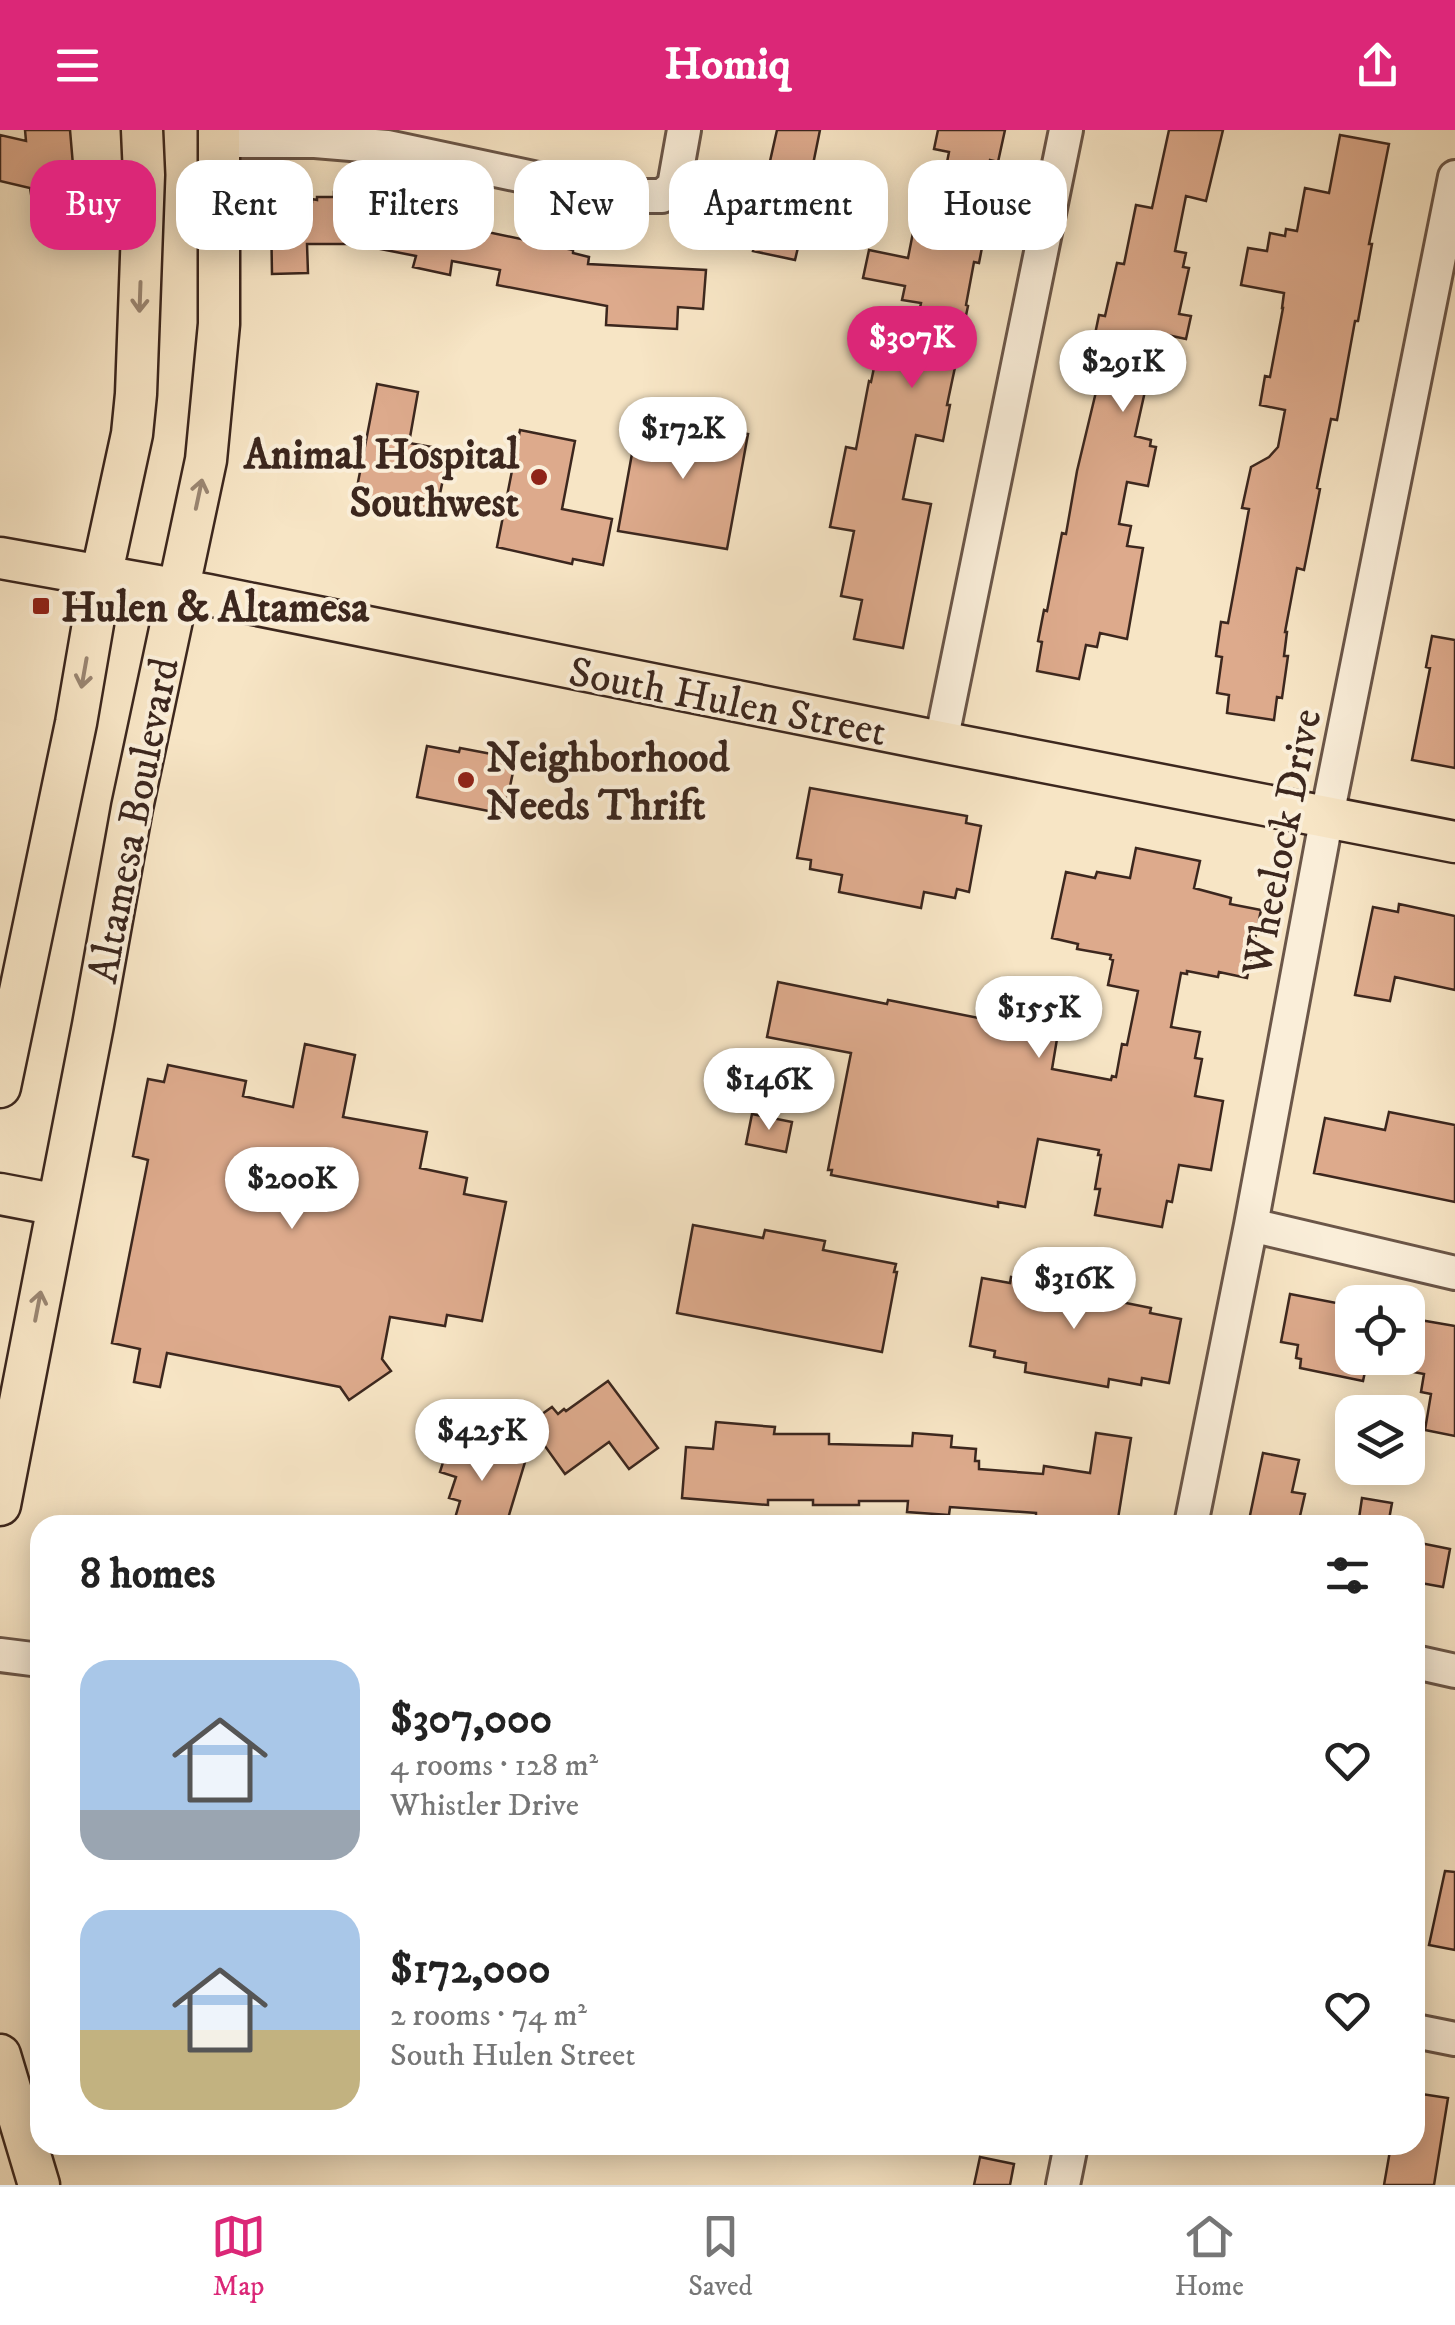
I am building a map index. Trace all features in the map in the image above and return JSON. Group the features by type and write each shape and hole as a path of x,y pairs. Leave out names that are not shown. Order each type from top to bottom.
{"main road":[{"name":"Altamesa Boulevard","path":"0,1087 132,434 144,175 142,130"},
{"name":"Altamesa Boulevard","path":"0,1505 132,808 206,460 219,324 220,136"},
{"name":"South Hulen Street","path":"0,558 1455,842"},
{"path":"0,1194 58,1205"},
{"path":"0,2055 30,2123"},
{"path":"35,2155 39,2185"}],"street":[{"path":"220,136 388,147 618,196 662,196 674,186 684,130"},
{"path":"941,742 1066,130"},
{"name":"Wheelock Drive","path":"1193,1515 1455,176"},
{"path":"1251,1225 1455,1273"},
{"path":"0,1655 30,1659"},
{"path":"1425,1664 1455,1671"},
{"path":"1425,2033 1455,2040"},
{"path":"1063,2185 1069,2155"}],"building":[{"path":"25,130 70,130 73,160 30,160 30,188 0,181 0,135 26,141"},
{"path":"777,130 820,130 814,160 770,160"},
{"path":"938,130 1005,130 998,160 947,160 949,152 934,149"},
{"path":"1169,130 1223,130 1206,201 1186,196 1175,251 1186,253 1183,267 1189,268 1179,314 1191,316 1186,339 1158,333 1135,436 1151,440 1150,446 1156,447 1148,486 1127,482 1119,524 1131,526 1127,546 1143,548 1127,639 1100,633 1097,647 1086,645 1079,679 1037,671 1044,610 1047,611 1062,533 1066,534 1101,371 1088,368 1099,315 1105,316 1117,263 1124,264 1136,205 1152,208"},
{"path":"1340,135 1389,144 1358,321 1337,420 1331,419 1304,570 1297,568 1285,632 1284,656 1288,656 1282,698 1277,697 1274,720 1227,713 1229,695 1217,693 1222,657 1216,656 1221,622 1228,623 1249,509 1242,508 1251,467 1278,447 1285,410 1260,405 1265,376 1270,377 1284,293 1241,285 1248,248 1267,251 1270,233 1285,236 1286,229 1297,231 1305,188 1329,193"},
{"path":"333,197 333,244 313,244 313,199"},
{"path":"494,233 514,238 514,250 573,250 589,257 588,264 706,270 703,309 678,307 677,329 606,325 607,306 497,285 500,270 452,261 450,275 413,267 416,256 386,250 494,250"},
{"path":"272,250 307,250 308,273 272,274"},
{"path":"753,250 797,250 795,260"},
{"path":"869,250 908,258 910,250 982,250 979,263 974,262 943,441 916,435 903,499 931,504 903,648 854,639 862,600 841,596 854,531 830,527 846,447 856,449 878,349 910,355 921,303 902,300 905,286 863,278"},
{"path":"377,384 418,392 409,443 449,450 435,518 354,503"},
{"path":"639,415 748,434 727,549 618,531"},
{"name":"Animal Hospital Southwest","path":"520,430 575,441 562,509 612,519 603,565 573,559 572,564 497,547"},
{"path":"1432,636 1455,640 1455,768 1412,760 1430,668 1426,667"},
{"name":"Neighborhood Needs Thrift","path":"427,746 502,756 501,760 515,763 504,814 417,797"},
{"path":"810,788 967,816 966,823 981,826 969,892 957,889 955,898 924,892 921,908 839,892 842,875 810,869 811,860 797,858"},
{"path":"1136,848 1200,861 1194,888 1231,898 1230,904 1261,910 1247,978 1219,972 1218,977 1181,973 1171,1027 1200,1032 1195,1058 1202,1059 1195,1096 1223,1101 1211,1170 1179,1165 1172,1202 1167,1201 1162,1227 1095,1215 1100,1189 1095,1189 1099,1150 1038,1139 1025,1207 998,1202 998,1207 831,1175 832,1170 828,1170 851,1053 767,1037 778,982 1029,1028 1028,1034 1057,1039 1052,1069 1111,1080 1116,1077 1122,1044 1127,1045 1138,991 1108,985 1111,955 1077,949 1078,944 1052,938 1066,872 1095,878 1097,872 1130,878"},
{"path":"1399,904 1455,916 1455,990 1395,977 1390,1001 1355,995 1373,907 1398,912"},
{"path":"305,1044 355,1055 343,1117 427,1132 420,1168 467,1178 464,1194 506,1202 482,1321 447,1315 445,1326 390,1317 382,1359 391,1371 349,1400 340,1387 167,1353 160,1387 134,1382 140,1349 112,1343 148,1160 133,1156 148,1079 164,1082 168,1065 246,1081 243,1096 293,1107"},
{"path":"1389,1112 1455,1125 1455,1202 1314,1173 1325,1118 1385,1130"},
{"path":"752,1114 792,1122 786,1152 746,1144"},
{"path":"693,1225 763,1238 765,1230 825,1241 823,1250 896,1264 882,1352 677,1313"},
{"path":"1052,1276 1113,1287 1111,1300 1181,1319 1169,1383 1142,1378 1141,1385 1109,1379 1108,1387 1025,1372 1026,1363 994,1357 995,1351 970,1346 982,1278 1010,1283 1011,1277 1051,1284"},
{"path":"1290,1294 1335,1303 1335,1375 1364,1375 1363,1381 1300,1368 1301,1359 1296,1358 1298,1345 1281,1342"},
{"path":"1425,1321 1455,1326 1455,1436 1425,1430 1431,1394 1421,1392 1425,1375"},
{"path":"608,1381 658,1448 629,1469 609,1442 565,1474 537,1435 544,1431 535,1419 552,1407 558,1414 566,1411"},
{"path":"716,1422 775,1427 774,1434 829,1434 829,1444 912,1446 913,1433 952,1436 951,1447 976,1449 979,1469 1043,1474 1044,1466 1090,1473 1096,1433 1131,1438 1119,1515 1036,1515 950,1507 949,1515 907,1512 908,1501 813,1505 813,1500 768,1500 768,1505 682,1498 686,1447 713,1449"},
{"path":"450,1440 525,1462 509,1515 456,1515 460,1501 449,1498 456,1477 440,1472"},
{"path":"1263,1453 1299,1460 1292,1492 1305,1494 1300,1515 1250,1515"},
{"path":"1362,1498 1392,1503 1390,1515 1359,1515"},
{"path":"1425,1544 1450,1549 1443,1587 1425,1584"},
{"path":"1445,1871 1455,1872 1455,1950 1429,1945"},
{"path":"1425,2095 1448,2098 1434,2185 1384,2185 1389,2155 1425,2155"},
{"path":"980,2157 1014,2164 1010,2185 974,2185"}],"place":[{"name":"Animal Hospital Southwest","path":"539,477"},
{"name":"Hulen & Altamesa","path":"41,606"},
{"name":"Neighborhood Needs Thrift","path":"466,780"}]}
